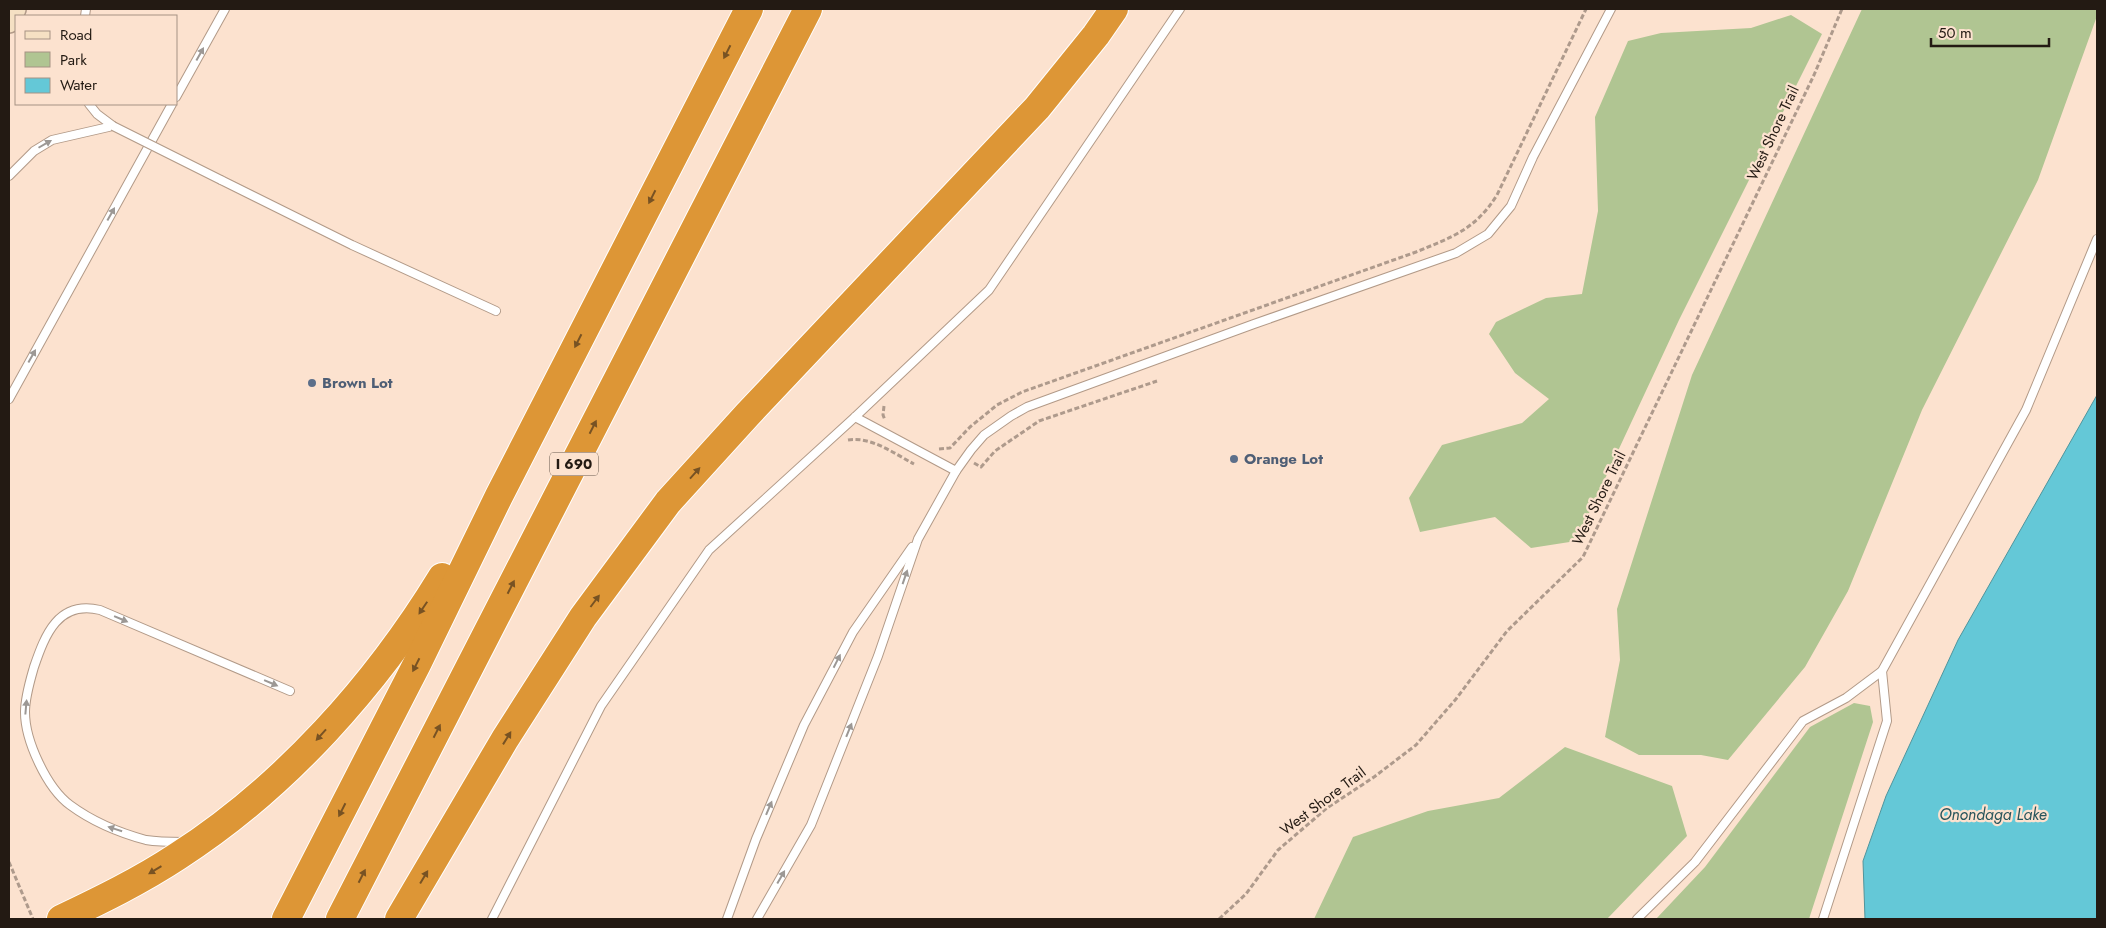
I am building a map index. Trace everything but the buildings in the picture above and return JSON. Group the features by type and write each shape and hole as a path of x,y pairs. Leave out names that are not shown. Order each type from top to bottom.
{"highway":[{"path":"286,919 417,664 499,496 749,9"},
{"name":"I 690","path":"340,919 808,9"},
{"path":"399,919 506,740 583,617 668,502 748,414 1037,108 1096,35 1114,9"},
{"path":"61,919 124,888 178,856 245,807 307,750 369,680 424,608 469,534 499,496"}],"main road":[{"path":"9,22 15,9"}],"lane":[{"path":"178,93 225,9"},
{"path":"492,919 601,706 709,550 855,417 989,290 1180,9"},
{"path":"727,919 756,839 804,726 853,632 918,539 956,471 984,436 1027,407 1456,253 1488,234 1511,206 1534,157 1611,9"},
{"path":"90,105 97,114 113,126 352,245 496,311"},
{"path":"9,399 171,105"},
{"path":"9,176 34,150 52,140 113,126"},
{"path":"1637,919 1695,862 1802,722 1846,698 1882,671 2026,410 2097,239"},
{"path":"855,417 956,471"},
{"path":"757,919 811,825 878,656 918,539"},
{"path":"196,843 148,840 102,825 69,804 45,776 30,742 25,712 32,674 41,647 52,624 66,613 79,609 91,608 100,610 290,691"},
{"path":"1823,919 1888,721 1882,671"}],"path":[{"path":"954,444 970,427 997,405 1022,392 1416,252 1448,239 1470,226 1486,213 1497,195 1586,9"},
{"name":"West Shore Trail","path":"1219,919 1246,894 1278,850 1328,808 1374,777 1416,745 1456,699 1507,631 1583,558 1805,92 1842,9"},
{"path":"950,448 981,467 995,451 1038,420 1157,381"},
{"path":"9,862 33,919"}],"green space":[{"path":"1862,9 2097,9 2097,16 2038,180 1922,410 1848,591 1805,667 1728,760 1701,755 1639,755 1605,737 1620,660 1617,609 1692,375"},
{"path":"1791,15 1822,34 1679,320 1576,541 1531,548 1495,517 1420,532 1409,498 1442,445 1522,423 1549,399 1515,373 1489,334 1496,322 1546,298 1582,294 1598,211 1595,117 1628,41 1661,33 1751,28"},
{"path":"1854,703 1870,706 1873,722 1809,919 1656,919 1705,867 1810,727"},
{"path":"1565,747 1672,786 1687,836 1607,919 1314,919 1353,837 1428,811 1499,798"}],"water":[{"name":"Onondaga Lake","path":"2097,395 2097,919 1865,919 1863,861 1886,796 1958,640"}],"place":[{"name":"Brown Lot","path":"312,383"},
{"name":"Orange Lot","path":"1234,459"}]}
